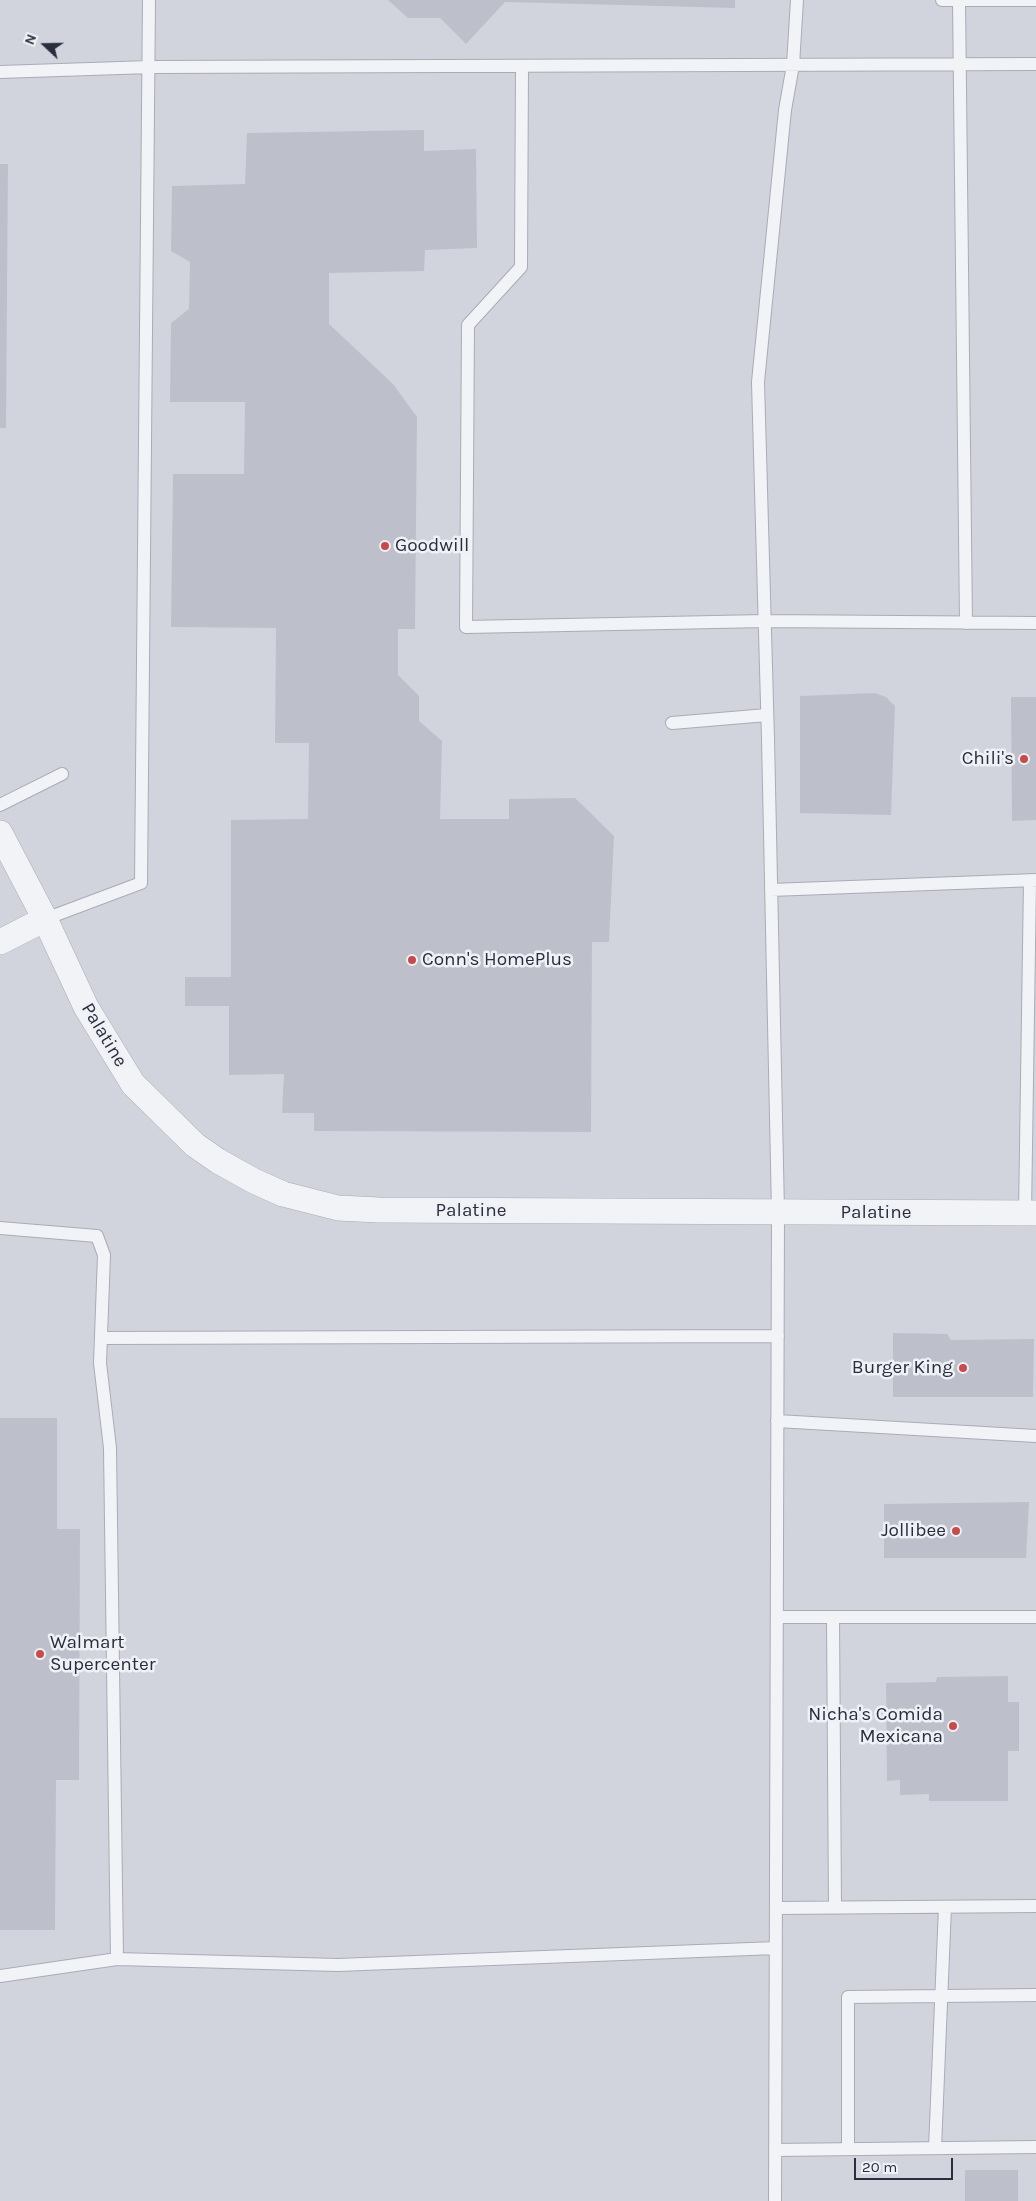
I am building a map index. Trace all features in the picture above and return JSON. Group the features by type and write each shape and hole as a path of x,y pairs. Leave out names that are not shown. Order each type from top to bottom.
{"street":[{"name":"Palatine","path":"0,833 45,919 86,1007 133,1084 195,1145 225,1165 283,1194 338,1208 379,1210 1031,1213"},
{"path":"0,942 45,919"}],"lane":[{"path":"45,919 141,882 150,67 149,0"},
{"path":"775,2201 778,1212 758,382 785,110 793,65 797,0"},
{"path":"942,0 1036,0"},
{"path":"959,0 966,623"},
{"path":"0,72 150,67 1036,64"},
{"path":"522,66 521,267 468,325 466,627 764,621 1036,623"},
{"path":"672,724 767,715"},
{"path":"0,805 62,774"},
{"path":"771,890 1033,880 1031,1213"},
{"path":"0,1228 96,1236 104,1255 100,1363 110,1448 117,1959"},
{"path":"101,1338 778,1336"},
{"path":"777,1421 1036,1436"},
{"path":"777,1617 1036,1617"},
{"path":"833,1617 835,1908"},
{"path":"776,1908 1036,1906"},
{"path":"935,2148 945,1907"},
{"path":"0,1976 117,1959 338,1966 776,1948"},
{"path":"848,2149 848,1997 1036,1995"},
{"path":"775,2150 1036,2147"}],"shaded area":[{"path":"0,0 1036,0 1036,2201 0,2201"}],"building":[{"path":"388,0 735,0 735,8 505,2 466,44 440,18 408,18"},
{"path":"424,130 424,151 476,149 477,248 425,250 424,271 329,273 329,324 393,384 417,417 415,629 398,629 398,675 419,696 419,721 442,741 440,819 509,819 509,799 575,798 614,836 609,942 592,942 591,1132 314,1131 314,1113 282,1113 284,1074 229,1075 229,1006 185,1006 185,977 231,977 231,820 308,819 309,743 275,743 276,628 171,627 173,474 244,474 245,402 170,402 171,323 189,309 190,262 171,251 172,186 245,184 247,133"},
{"path":"0,164 8,164 6,428 0,428"},
{"path":"875,693 886,697 895,706 891,815 800,813 800,696"},
{"name":"Chili's","path":"1011,697 1036,697 1036,820 1012,821"},
{"name":"Burger King","path":"893,1333 947,1334 951,1340 1034,1339 1033,1397 893,1397"},
{"name":"Walmart Supercenter","path":"0,1418 57,1418 57,1529 80,1529 79,1780 56,1780 55,1930 0,1930"},
{"name":"Jollibee","path":"1029,1502 1026,1558 884,1558 884,1504"},
{"name":"Nicha's Comida Mexicana","path":"1008,1676 1008,1702 1019,1702 1019,1751 1008,1751 1008,1801 929,1801 929,1794 900,1795 900,1780 887,1781 886,1683 936,1682 937,1677"},
{"path":"965,2170 1018,2170 1018,2201 965,2201"}],"place":[{"name":"Goodwill","path":"385,546"},
{"name":"Chili's","path":"1024,759"},
{"name":"Conn's HomePlus","path":"412,960"},
{"name":"Burger King","path":"963,1368"},
{"name":"Jollibee","path":"956,1531"},
{"name":"Walmart Supercenter","path":"40,1654"},
{"name":"Nicha's Comida Mexicana","path":"953,1726"}]}
